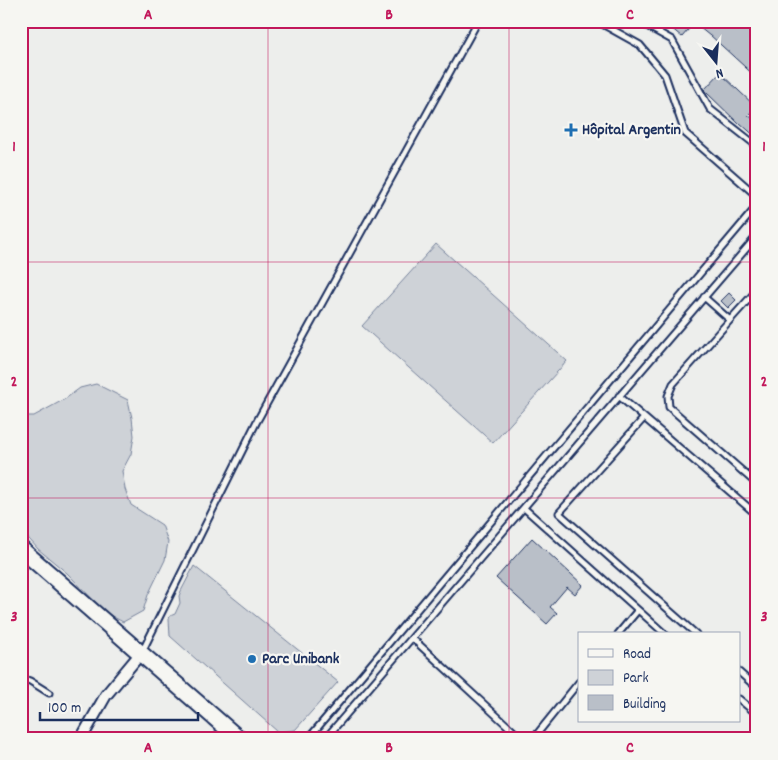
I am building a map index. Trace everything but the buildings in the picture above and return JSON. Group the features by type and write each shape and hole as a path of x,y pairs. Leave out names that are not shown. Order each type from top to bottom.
{"main road":[{"path":"25,554 239,739"}],"street":[{"path":"81,739 106,695 141,653"}],"lane":[{"path":"141,653 257,421 478,21"},
{"path":"597,21 640,45 665,75 685,133 757,196"},
{"path":"638,21 672,40 710,108 757,146"},
{"path":"308,739 757,206"},
{"path":"325,739 757,236"},
{"path":"757,290 673,384 668,396 669,407 757,484"},
{"path":"704,297 730,320"},
{"path":"619,396 757,515"},
{"path":"644,418 560,513 694,632"},
{"path":"524,508 663,632"},
{"path":"620,632 638,610"},
{"path":"412,638 522,739"},
{"path":"740,673 757,688"},
{"path":"21,678 49,693"},
{"path":"533,739 578,683"},
{"path":"740,700 757,714"}],"green space":[{"path":"436,244 567,361 493,443 362,326"},
{"path":"96,384 128,400 134,436 131,454 122,471 125,489 131,505 162,525 168,542 165,560 148,595 143,611 123,622 106,613 67,573 38,549 21,530 21,416 34,416 65,399 80,388"},
{"name":"Parc Unibank","path":"194,566 338,682 295,730 278,732 170,636 170,616 175,614 180,603 179,596"}],"place":[{"name":"Hôpital Argentin","path":"571,130"},
{"name":"Parc Unibank","path":"252,659"}]}
